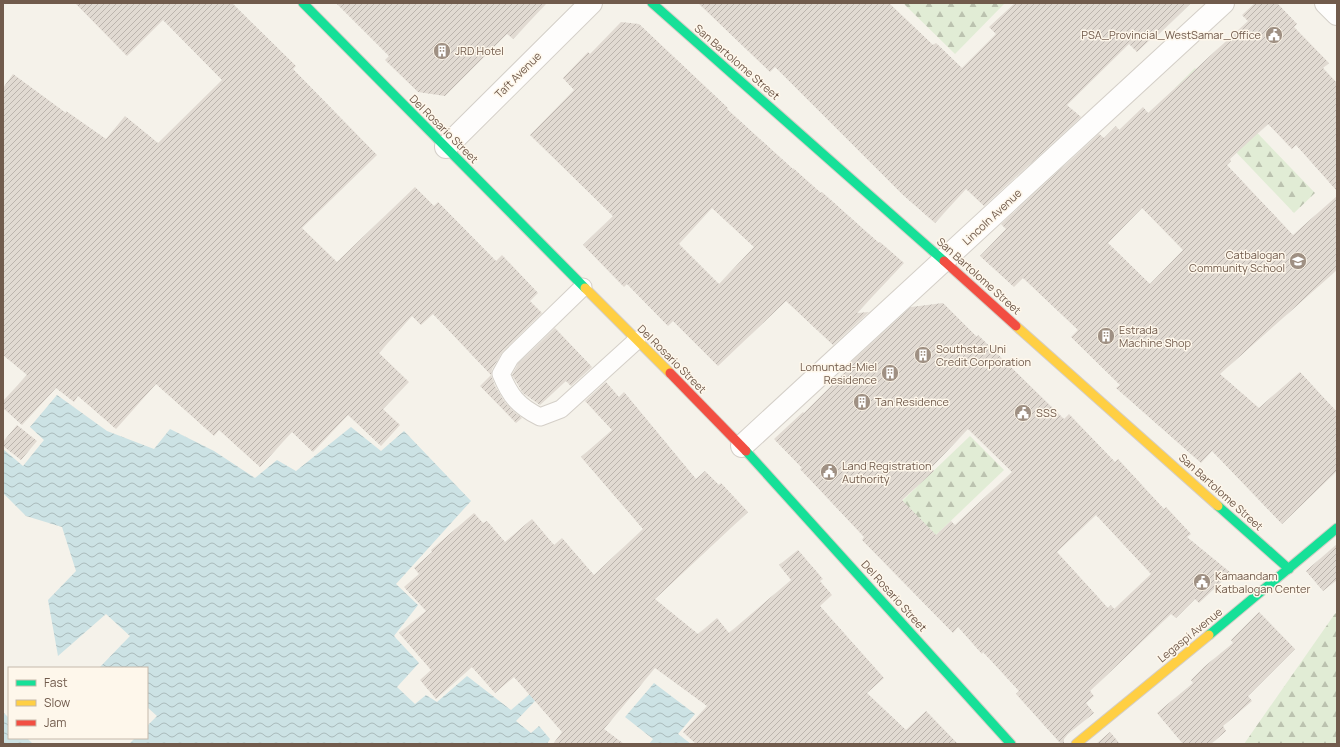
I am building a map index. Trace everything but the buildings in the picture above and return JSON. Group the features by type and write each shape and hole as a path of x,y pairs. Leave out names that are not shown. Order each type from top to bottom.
{"street":[{"name":"Del Rosario Street","path":"303,3 742,446 1011,744"},
{"name":"Taft Avenue","path":"446,147 591,3"},
{"name":"San Bartolome Street","path":"652,3 1290,569"},
{"name":"Lincoln Avenue","path":"742,446 1223,3"},
{"path":"1326,3 1337,14"},
{"name":"Legaspi Avenue","path":"1076,744 1290,569 1337,528"}],"lane":[{"path":"583,287 510,358 501,374 507,389 516,401 530,412 540,417 561,409 638,340"}],"green space":[{"path":"903,3 1005,3 955,54"},
{"path":"1195,68 1315,193 1294,213 1175,88"},
{"path":"970,436 1004,470 936,535 902,501"},
{"path":"1337,612 1337,744 1244,744 1334,615"}],"water":[{"path":"57,395 107,431 154,449 170,429 214,451 255,478 277,460 296,471 351,427 381,451 404,431 471,501 396,584 418,605 394,636 419,663 397,687 415,704 426,695 437,702 467,676 511,710 550,677 555,680 516,721 531,733 539,726 550,739 547,744 129,744 134,739 148,739 148,725 157,716 148,708 148,667 100,667 130,636 106,614 58,656 48,600 76,571 62,527 26,516 3,493 3,449 23,466 44,440 30,427"},
{"path":"654,683 695,714 678,734 691,744 649,744 653,739 625,717"},
{"path":"3,712 8,717 8,739 28,739 33,744 3,744"}],"traffic: fast":[{"path":"303,3 585,288"},
{"path":"652,3 944,261"},
{"path":"746,451 1011,744"},
{"path":"1218,506 1289,569"},
{"path":"1209,635 1337,528"}],"traffic: slow":[{"path":"585,288 670,373"},
{"path":"1016,326 1218,506"},
{"path":"1076,744 1209,635"}],"traffic: jam":[{"path":"944,261 1016,326"},
{"path":"670,373 746,451"}],"place":[{"name":"PSA_Provincial_WestSamar_Office","path":"1274,35"},
{"name":"JRD Hotel","path":"442,51"},
{"name":"Catbalogan Community School","path":"1298,261"},
{"name":"Estrada Machine Shop","path":"1106,336"},
{"name":"Southstar Uni Credit Corporation","path":"923,355"},
{"name":"Lomuntad-Miel Residence","path":"890,373"},
{"name":"Tan Residence","path":"862,402"},
{"name":"SSS","path":"1023,413"},
{"name":"Land Registration Authority","path":"829,472"},
{"name":"Kamaandam Katbalogan Center","path":"1202,582"}]}
